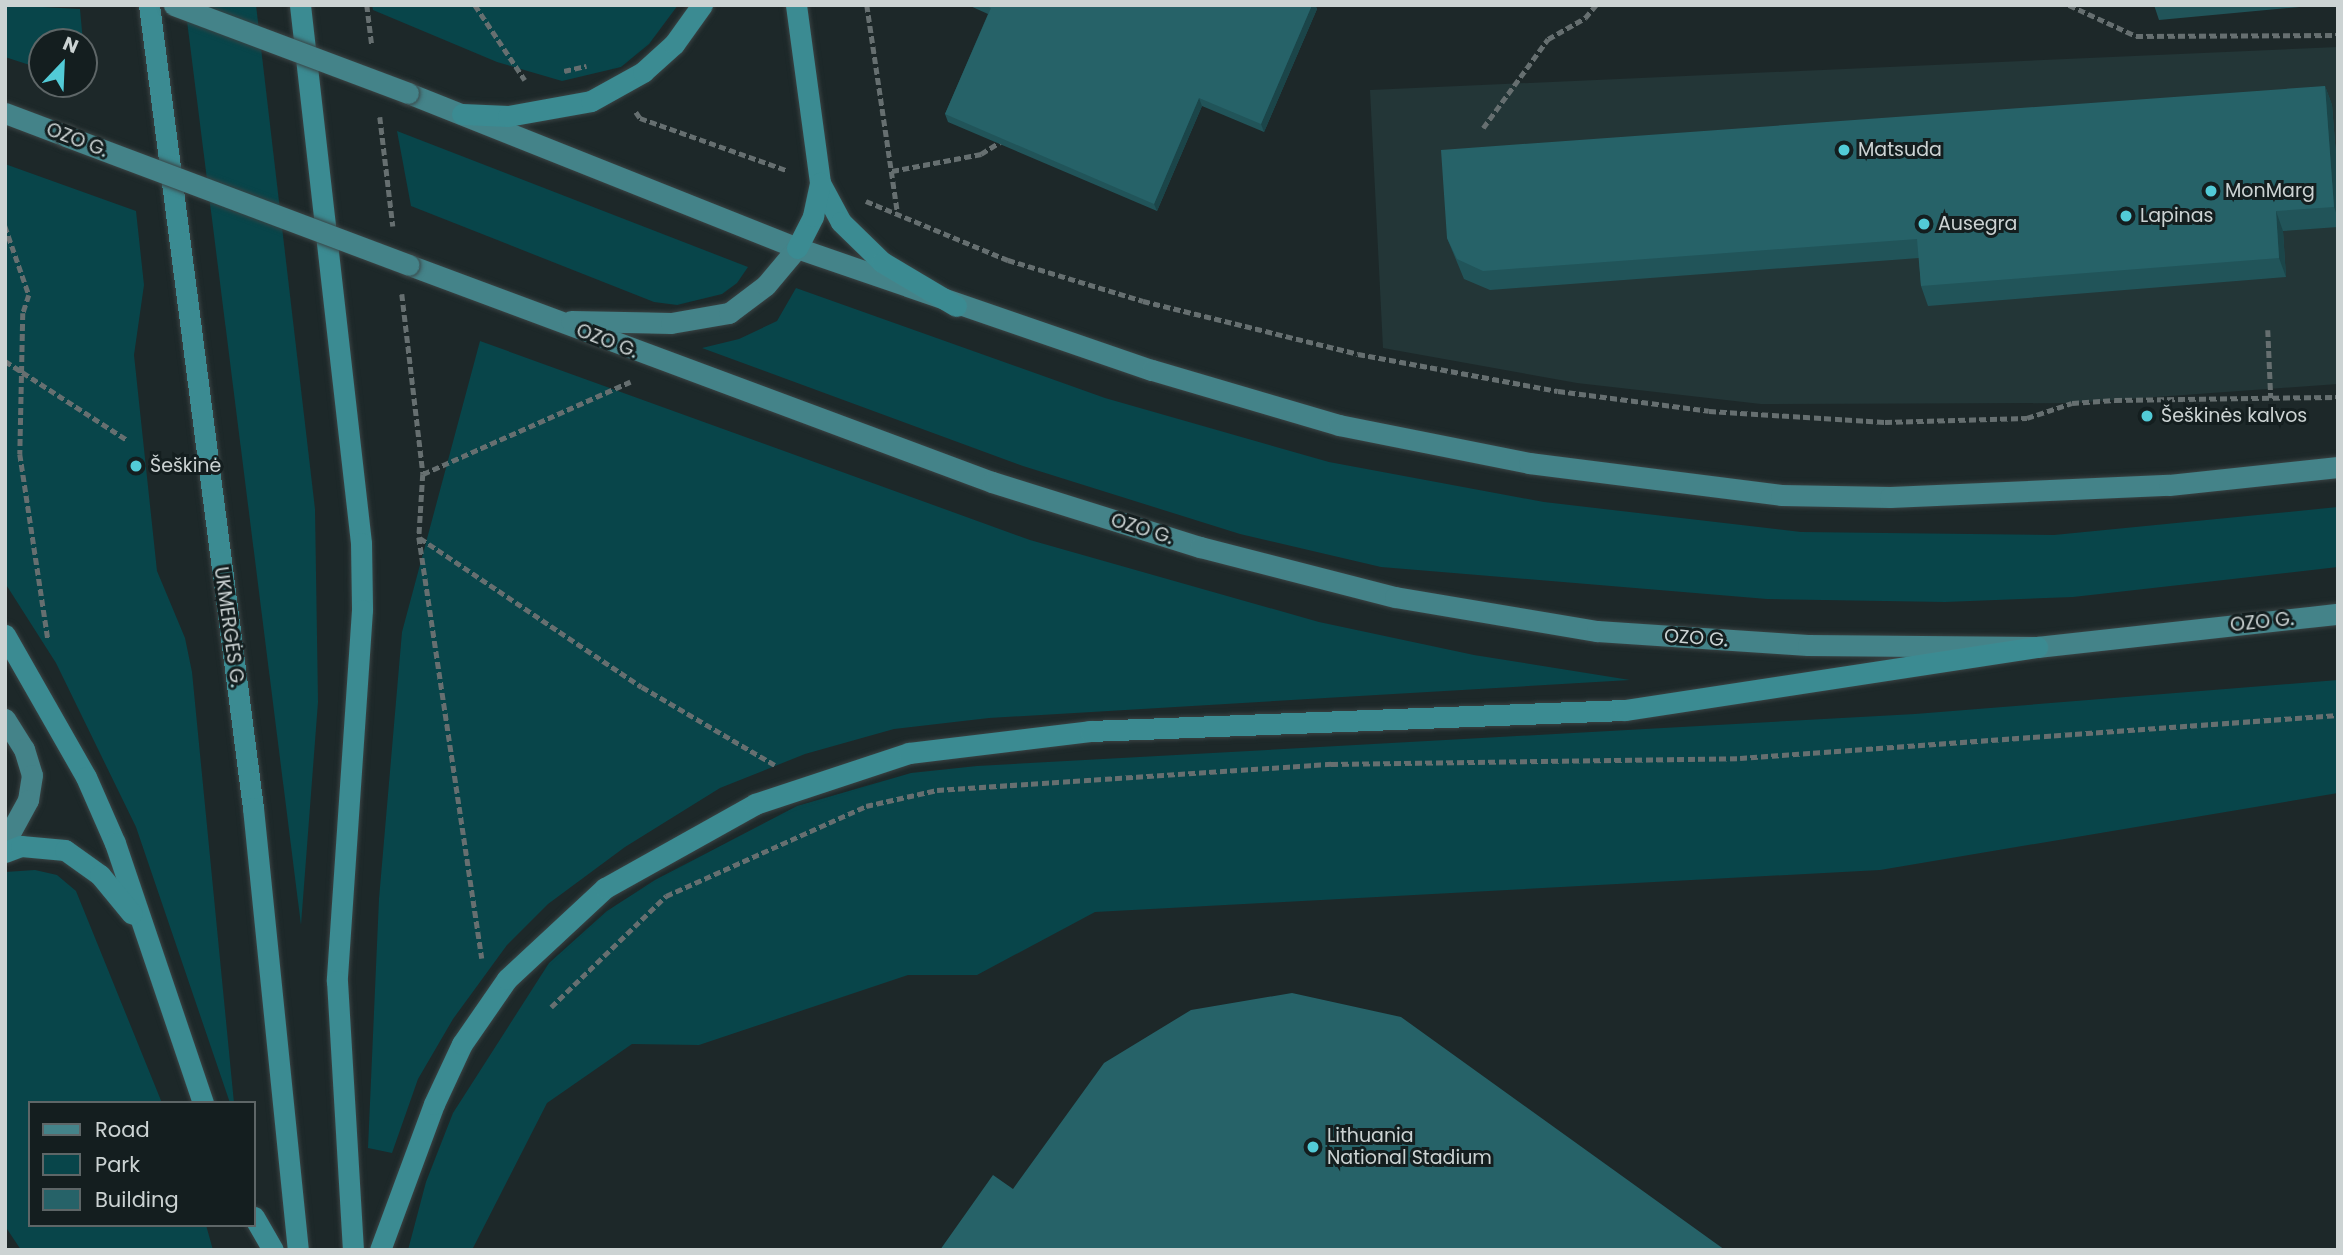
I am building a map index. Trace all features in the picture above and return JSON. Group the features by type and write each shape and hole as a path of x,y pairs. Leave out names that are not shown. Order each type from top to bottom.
{"highway":[{"name":"UKMERGĖS G.","path":"149,5 253,808 298,1250"},
{"path":"300,5 361,543 362,610 337,981 353,1250"},
{"path":"462,114 508,116 556,111 591,101 618,87 674,44 702,5"},
{"path":"796,5 820,183 813,216 797,248"},
{"path":"820,183 841,222 882,262 956,306"},
{"path":"5,635 86,777 115,843 138,921 202,1101"},
{"path":"380,1250 451,1068 507,979 605,888 706,828 754,804 909,754 1090,731 1625,710 2037,646"},
{"path":"5,852 33,846 65,850 100,875 138,921"},
{"path":"256,1220 273,1250"}],"main road":[{"path":"174,5 462,114 797,248 956,306 1152,370 1339,425 1529,463 1660,482 1781,495 1890,497 2169,485 2338,467"},
{"name":"OZO G.","path":"5,113 555,321 992,482 1200,547 1395,597 1597,631 1808,645 2037,646 2338,614"},
{"path":"555,321 671,323 729,313 766,285 797,248"},
{"path":"5,719 24,749 32,775 27,800 5,842"}],"path":[{"path":"475,5 524,80 537,77"},
{"path":"867,5 898,214"},
{"path":"1483,128 1548,40 1585,19 1596,5"},
{"path":"2069,5 2136,36 2338,35"},
{"path":"550,74 600,62 640,118 820,183 1008,260 1143,301 1358,354 1572,393 1709,411 1885,422 2027,418 2072,403 2115,400 2338,397"},
{"path":"892,171 982,154 1005,139"},
{"path":"5,226 29,296 23,313 20,454 48,639"},
{"path":"2268,330 2271,398"},
{"path":"5,361 127,440"},
{"path":"507,979 484,974 419,537 423,474 622,386"},
{"path":"419,537 642,687 809,785 866,806"},
{"path":"551,1007 666,896 866,806 937,790 1331,764 1740,758 2338,715"}],"shaded area":[{"path":"2338,47 2338,384 2072,403 1761,404 1577,383 1383,348 1370,90"}],"green space":[{"path":"5,5 80,9 82,28 28,28 28,64 5,57"},
{"path":"185,5 256,5 315,509 318,702 301,925"},
{"path":"372,5 678,5 649,44 621,67 562,81 497,62 373,10"},
{"path":"397,131 748,267 737,283 722,294 677,305 654,302 411,206"},
{"path":"5,164 136,211 144,285 134,355 157,571 185,638 192,672 234,1101 229,1101 136,827 56,663 5,583"},
{"path":"796,288 1105,398 1329,462 1544,502 1801,532 2054,535 2338,507 2338,567 2073,597 1945,602 1767,599 1381,567 1240,534 1023,466 702,348 739,339 777,321"},
{"path":"480,341 1030,540 1319,622 1474,655 1630,680 989,718 894,729 805,754 720,788 625,847 548,904 507,945 453,1019 418,1079 392,1153 368,1148 379,899 402,632"},
{"path":"2338,680 2338,793 1880,870 1095,912 977,975 908,975 699,1045 632,1044 547,1103 472,1250 408,1250 426,1182 453,1113 549,963 607,911 655,880 797,806 911,773 977,766 1915,714"},
{"path":"35,870 57,875 76,891 161,1101 28,1101 28,1227 207,1227 213,1250 21,1250 5,1226 5,872"}],"building":[{"path":"984,5 1312,5 1261,124 1199,98 1154,204 945,114 991,8"},
{"path":"2325,86 2334,207 2276,211 2279,258 1921,286 1917,239 1483,271 1457,259 1447,238 1441,150"},
{"name":"Lithuania National Stadium","path":"1292,993 1401,1017 1725,1250 940,1250 993,1175 1013,1189 1104,1063 1191,1010"}],"place":[{"name":"Matsuda","path":"1844,150"},
{"name":"MonMarg","path":"2211,191"},
{"name":"Lapinas","path":"2126,216"},
{"name":"Ausegra","path":"1924,224"},
{"name":"Šeškinės kalvos","path":"2147,416"},
{"name":"Šeškinė","path":"136,466"},
{"name":"Lithuania National Stadium","path":"1313,1147"}]}
